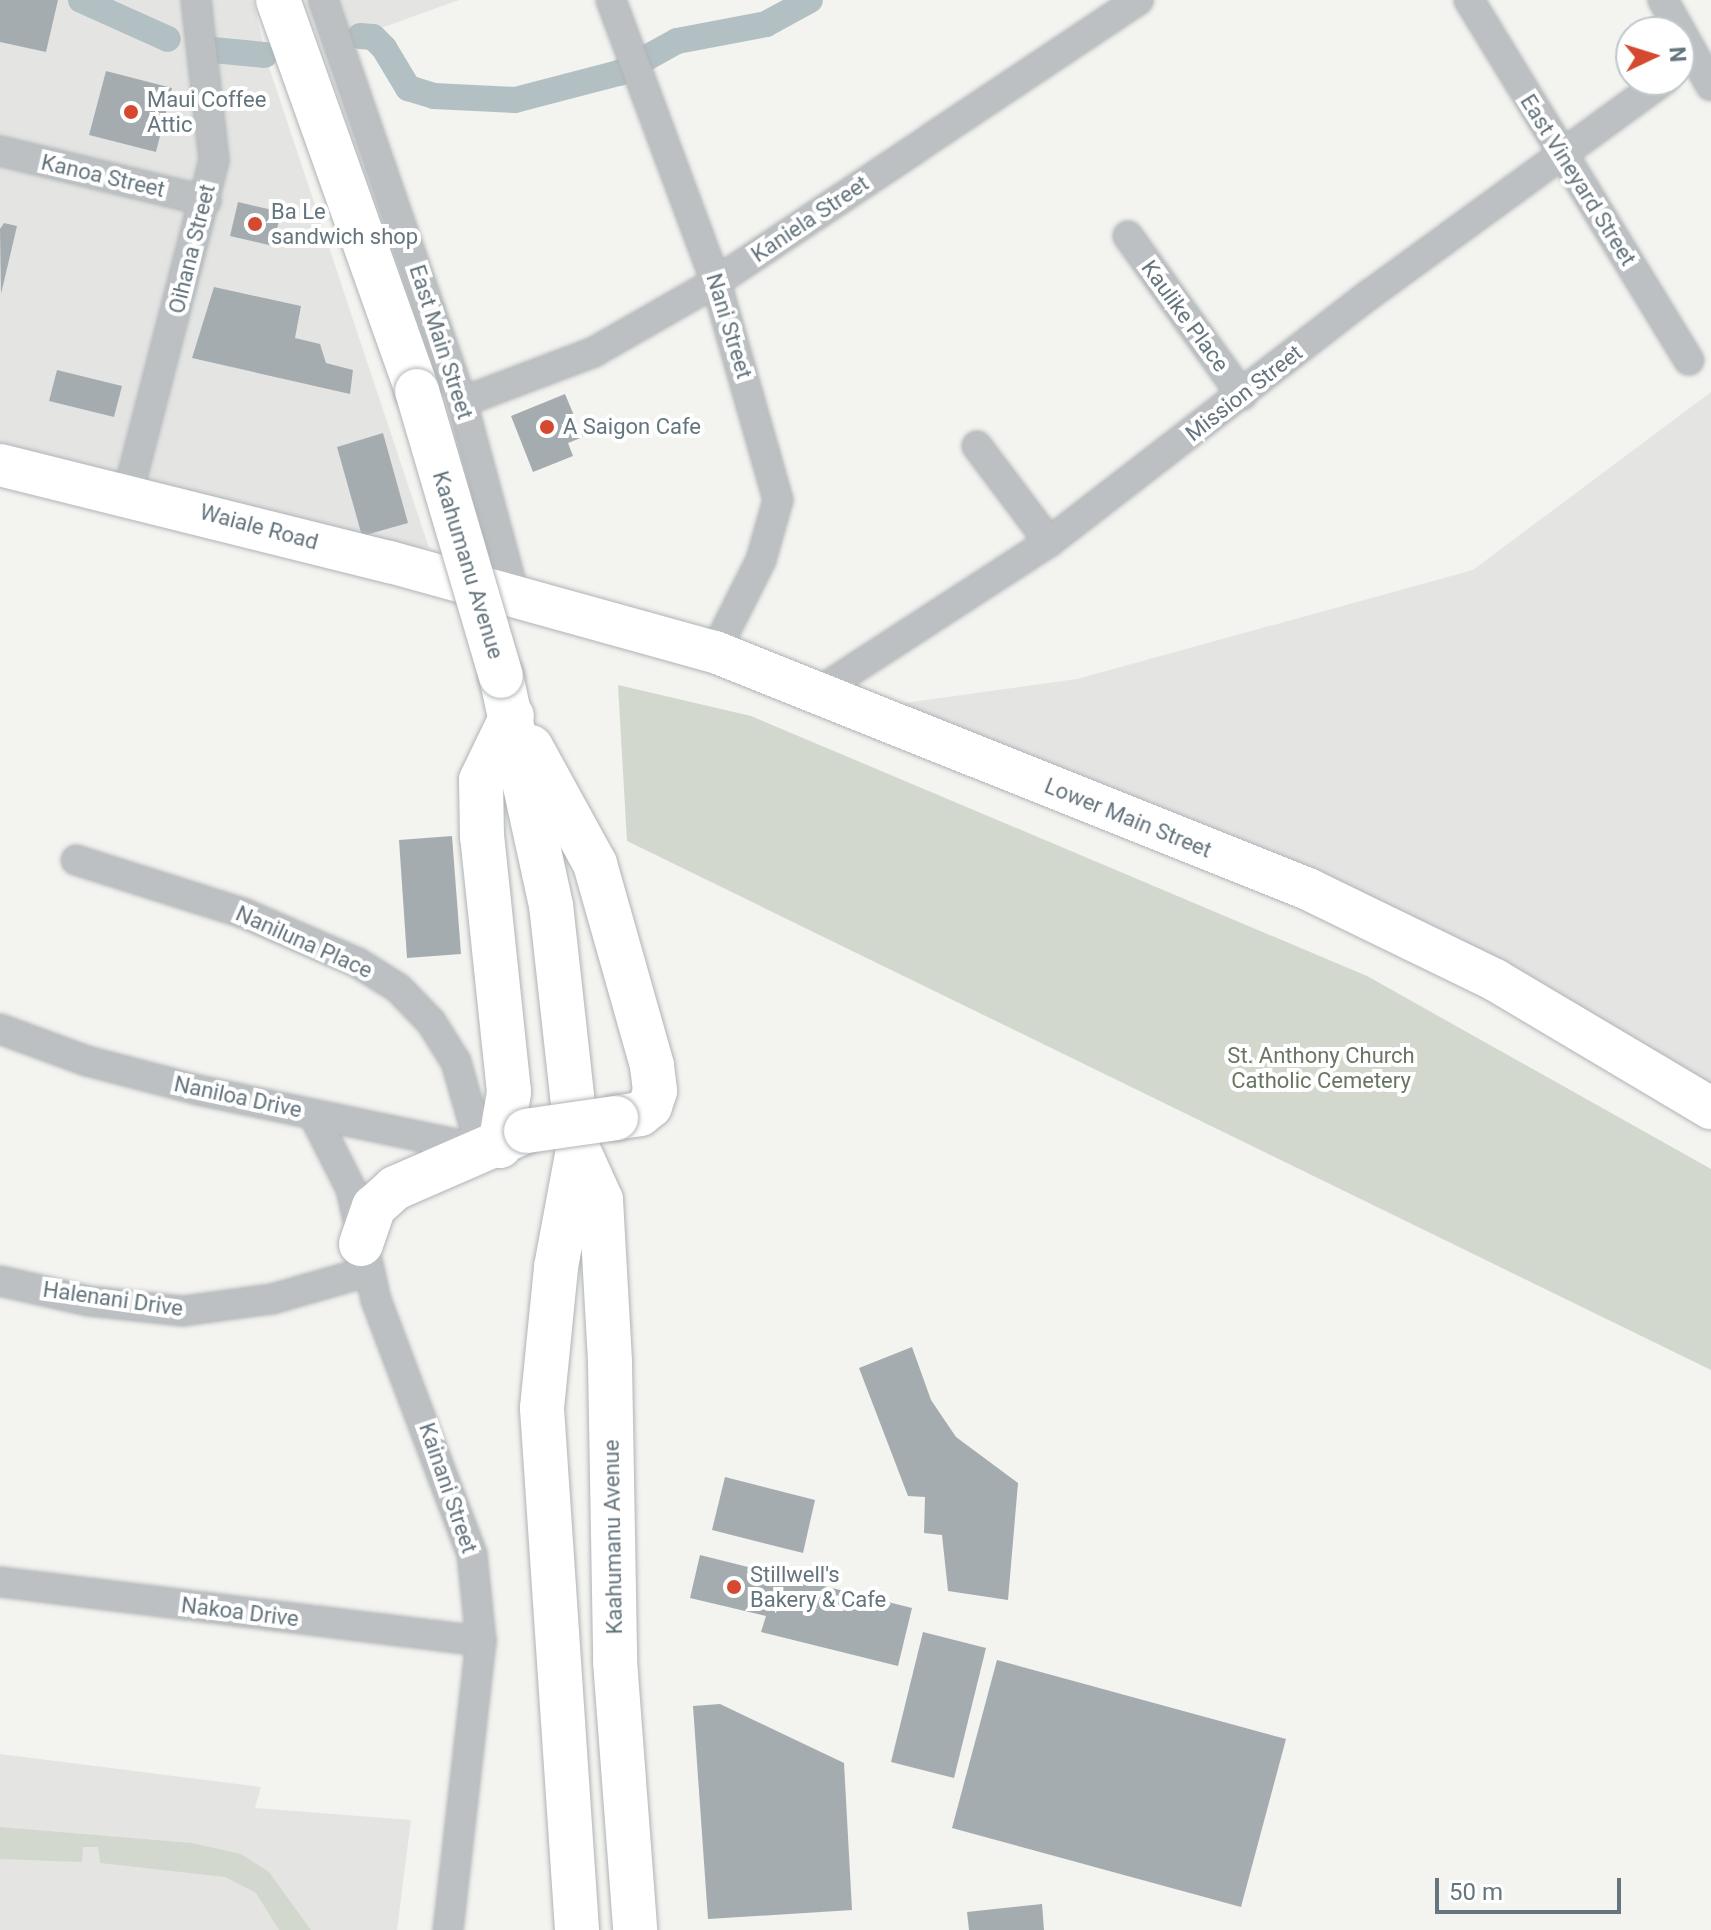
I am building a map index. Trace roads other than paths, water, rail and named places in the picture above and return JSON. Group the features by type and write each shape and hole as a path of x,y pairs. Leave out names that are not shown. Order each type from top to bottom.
{"main road":[{"name":"Kaahumanu Avenue","path":"278,0 417,391 506,696 551,905 578,1149 544,1360 543,1464 577,1930"},
{"path":"364,1258 369,1215 381,1198 417,1176 502,1142 623,1117 650,1106 655,1080 595,864 506,696"},
{"path":"502,1142 509,1092 482,837 481,780 506,696"},
{"name":"Kaahumanu Avenue","path":"578,1149 601,1200 615,1661 635,1930"},
{"path":"543,1464 557,1493 591,1510 612,1529 569,1554 552,1583"}],"street":[{"name":"Oihana Street","path":"128,493 206,201 214,160 196,0"},
{"name":"East Main Street","path":"323,0 462,402 515,597"},
{"name":"Nani Street","path":"611,0 716,282 778,500 761,560 715,652"},
{"name":"Kaniela Street","path":"462,402 594,352 716,282 1138,0"},
{"name":"East Vineyard Street","path":"1469,0 1689,360"},
{"path":"1695,57 1711,86"},
{"name":"Mission Street","path":"815,694 1049,542 1642,96"},
{"name":"Kanoa Street","path":"0,151 206,201"},
{"name":"Kaulike Place","path":"1128,236 1242,395"},
{"path":"977,446 1049,542"},
{"name":"Waiale Road","path":"0,465 128,493 515,597"},
{"name":"Lower Main Street","path":"515,597 715,652 1308,889 1495,980 1711,1108"},
{"name":"Naniluna Place","path":"76,860 243,913 358,963 398,988 431,1022 502,1142"},
{"name":"Naniloa Drive","path":"0,1029 87,1061 313,1114 502,1142"},
{"name":"Kainani Street","path":"313,1114 346,1175 364,1258 462,1515 479,1594 481,1641 448,1930"},
{"name":"Halenani Drive","path":"0,1281 89,1301 183,1311 272,1299 364,1258"},
{"name":"Nakoa Drive","path":"0,1582 481,1641"}],"waterway":[{"path":"81,0 168,39"},
{"path":"360,36 373,37 384,48 408,88 434,96 515,100 619,73 677,41 766,24 810,0"},
{"path":"213,50 265,55"}],"place":[{"name":"Maui Coffee Attic","path":"131,112"},
{"name":"Ba Le sandwich shop","path":"255,224"},
{"name":"A Saigon Cafe","path":"547,427"},
{"name":"Stillwell's Bakery & Cafe","path":"734,1587"}],"park label":[{"name":"St. Anthony Church Catholic Cemetery","path":"1321,1068"}]}
